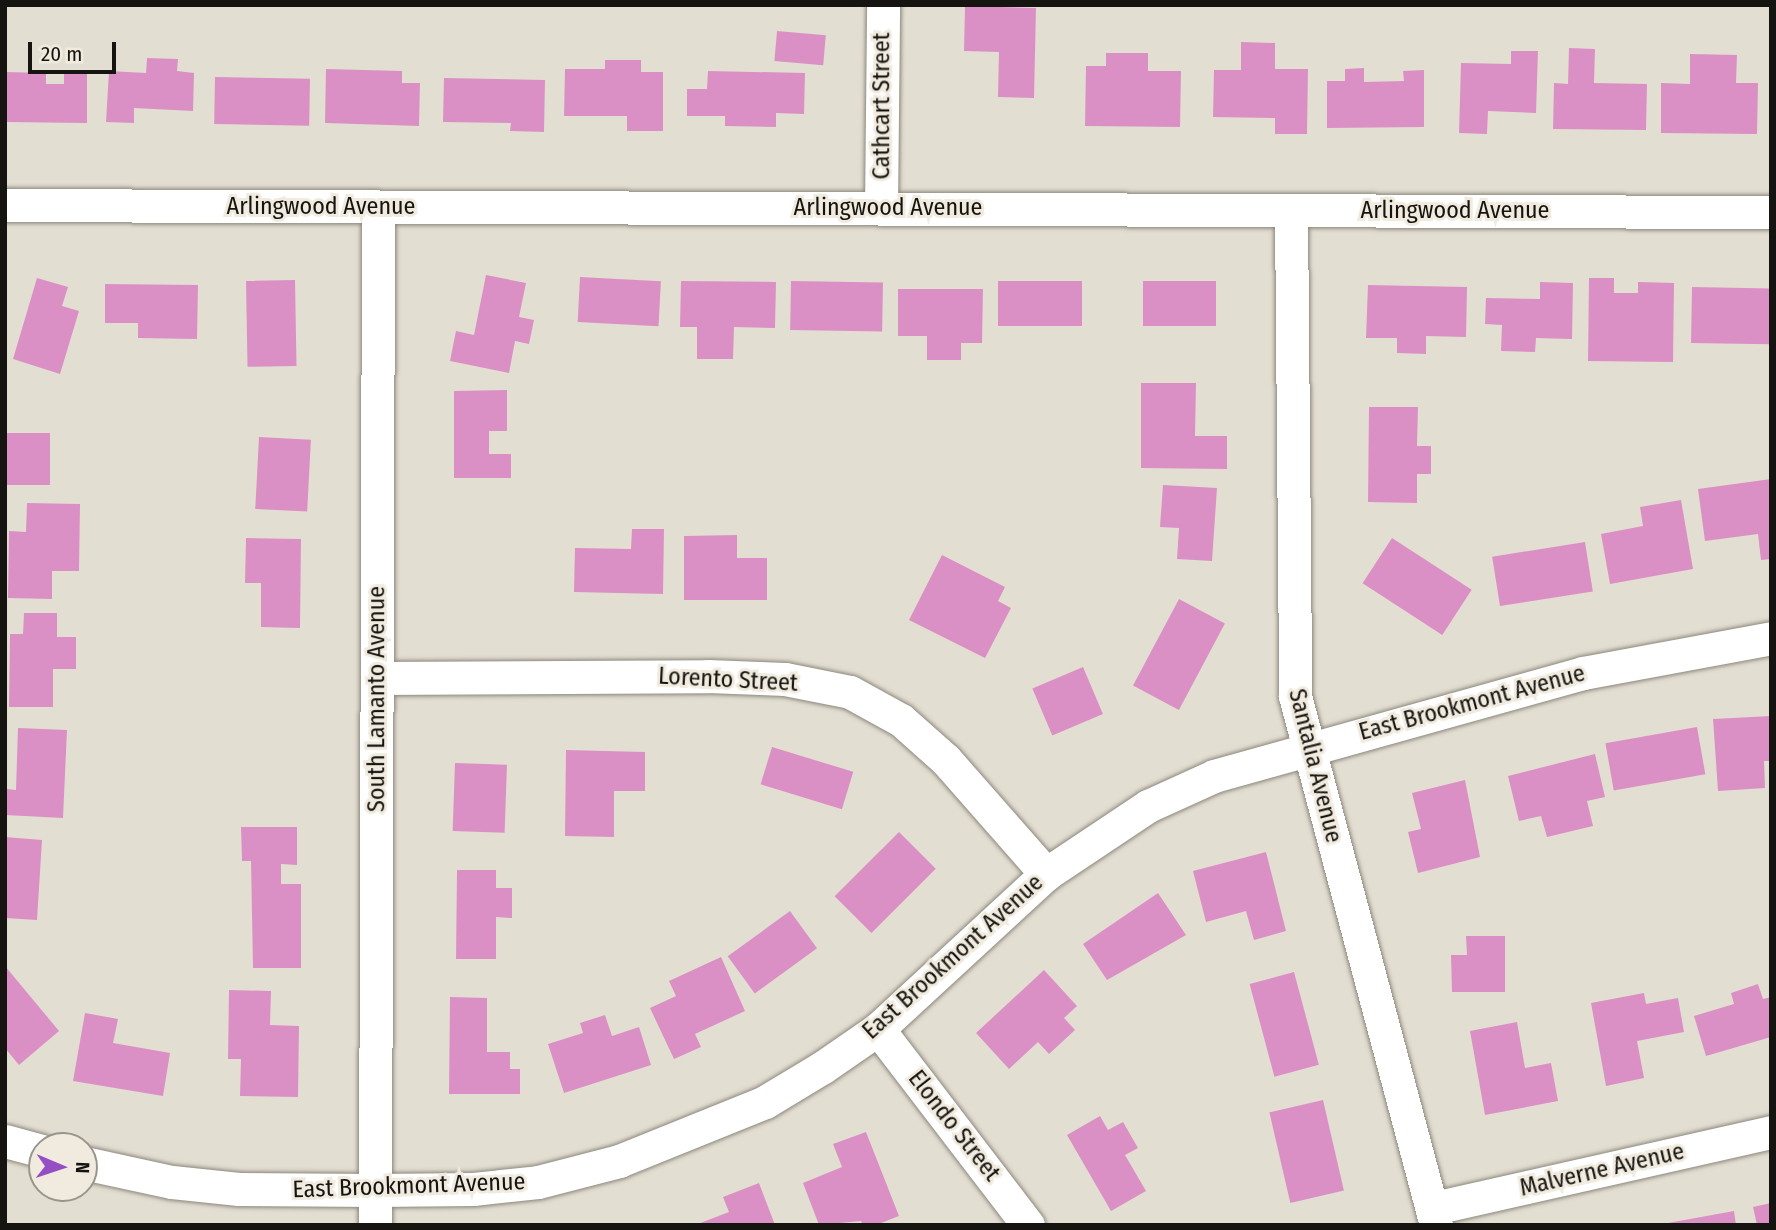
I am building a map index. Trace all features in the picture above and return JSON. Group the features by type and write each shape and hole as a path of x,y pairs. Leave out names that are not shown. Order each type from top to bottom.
{"street":[{"name":"Cathcart Street","path":"881,208 883,5"},
{"name":"Arlingwood Avenue","path":"5,205 1771,212"},
{"name":"South Lamanto Avenue","path":"375,1225 378,208"},
{"name":"Santalia Avenue","path":"1291,210 1291,625 1295,696 1435,1217"},
{"name":"East Brookmont Avenue","path":"98,1166 172,1182 239,1189 376,1190 525,1183 619,1161 765,1102 878,1029 1046,874 1148,806 1214,776 1307,747 1583,673 1771,638"},
{"name":"Lorento Street","path":"377,678 708,676 785,679 850,692 901,720 946,760 1046,874"},
{"name":"Elondo Street","path":"878,1029 1016,1204 1027,1225"},
{"name":"Malverne Avenue","path":"1435,1217 1771,1132"},
{"path":"5,1141 28,1147"}],"building":[{"path":"965,6 1036,8 1034,98 998,97 999,52 964,51"},
{"path":"777,31 826,35 823,65 774,61"},
{"path":"1241,42 1275,43 1275,69 1308,69 1307,134 1275,134 1275,118 1213,117 1214,70 1241,70"},
{"path":"1569,48 1595,49 1594,83 1647,84 1646,130 1553,129 1554,83 1568,84"},
{"path":"1511,51 1538,51 1536,113 1488,111 1487,134 1459,133 1461,63 1511,64"},
{"path":"1106,53 1148,53 1148,71 1181,71 1180,127 1085,126 1086,66 1106,66"},
{"path":"1690,54 1737,55 1736,83 1758,83 1757,134 1661,133 1661,83 1690,84"},
{"path":"147,58 178,59 177,71 194,73 193,111 134,108 134,123 106,122 109,71 146,73"},
{"path":"605,60 641,60 641,72 663,72 663,131 627,131 627,116 564,116 565,69 605,69"},
{"path":"1364,68 1364,82 1404,81 1403,71 1424,70 1424,127 1327,128 1327,81 1345,81 1345,69"},
{"path":"326,69 402,71 402,83 420,83 419,126 325,123"},
{"path":"708,71 805,73 804,114 776,113 776,127 725,126 725,116 687,116 687,89 707,89"},
{"path":"5,72 46,73 46,84 64,84 64,74 87,74 87,123 5,122"},
{"path":"215,77 310,79 309,126 214,124"},
{"path":"444,78 545,80 544,132 510,131 511,123 443,122"},
{"path":"486,275 526,283 519,317 534,320 529,344 515,341 509,373 450,361 456,331 474,335"},
{"path":"580,277 661,281 659,326 578,322"},
{"path":"37,278 68,287 62,306 79,311 60,374 13,359"},
{"path":"1589,278 1614,278 1614,293 1638,293 1638,282 1674,283 1673,362 1588,361"},
{"path":"295,280 297,366 248,367 246,281"},
{"path":"681,281 776,282 775,328 734,327 733,359 697,359 697,327 680,327"},
{"path":"791,281 883,283 882,332 790,330"},
{"path":"998,281 1082,281 1082,326 998,326"},
{"path":"1143,281 1216,281 1216,326 1143,326"},
{"path":"1540,282 1573,283 1572,339 1536,338 1535,352 1501,351 1502,325 1485,324 1486,298 1540,299"},
{"path":"105,284 198,285 197,339 138,338 138,323 105,323"},
{"path":"1368,285 1467,287 1466,337 1426,336 1426,354 1397,353 1397,338 1366,338"},
{"path":"1692,287 1771,288 1770,344 1691,343"},
{"path":"898,289 983,289 982,343 961,343 961,360 927,360 927,336 898,336"},
{"path":"1141,383 1196,383 1195,436 1227,436 1227,469 1141,468"},
{"path":"507,390 507,431 489,431 489,454 511,454 511,478 454,478 454,391"},
{"path":"1369,407 1418,407 1417,446 1431,446 1431,474 1417,474 1417,503 1368,502"},
{"path":"7,433 50,433 50,485 7,485"},
{"path":"259,437 311,440 307,512 255,509"},
{"path":"1771,479 1771,559 1761,560 1758,534 1705,541 1698,489"},
{"path":"1163,485 1217,488 1212,561 1177,559 1179,528 1160,527"},
{"path":"1681,500 1693,569 1610,584 1601,534 1643,526 1640,507"},
{"path":"27,503 80,504 79,571 52,571 52,599 8,598 9,531 26,532"},
{"path":"632,529 664,529 663,594 574,592 575,548 631,549"},
{"path":"737,535 737,558 767,558 767,600 684,600 684,536"},
{"path":"246,538 301,539 300,628 261,627 261,583 245,583"},
{"path":"1392,538 1472,590 1442,635 1363,583"},
{"path":"1585,542 1593,591 1500,606 1492,557"},
{"path":"942,555 1005,587 998,601 1011,608 985,658 909,620"},
{"path":"1179,599 1225,623 1179,710 1133,686"},
{"path":"24,613 57,613 57,637 76,637 76,669 53,669 53,707 9,707 10,634 23,634"},
{"path":"1083,667 1103,714 1052,735 1032,688"},
{"path":"1771,716 1771,761 1764,761 1765,788 1718,791 1713,719"},
{"path":"1697,727 1705,774 1614,790 1605,743"},
{"path":"18,728 67,730 63,818 5,815 7,789 16,790"},
{"path":"772,747 853,772 842,809 761,784"},
{"path":"566,750 645,752 645,791 614,791 614,837 565,836"},
{"path":"1595,754 1605,797 1587,801 1593,826 1547,837 1541,816 1519,821 1508,776"},
{"path":"455,763 507,765 505,833 453,831"},
{"path":"1465,780 1480,857 1418,873 1408,832 1421,829 1412,793"},
{"path":"241,827 297,827 297,865 281,864 281,884 301,884 301,968 253,968 251,861 242,861"},
{"path":"899,832 936,869 871,933 835,896"},
{"path":"5,837 42,840 37,920 5,918"},
{"path":"1266,852 1286,931 1254,940 1246,911 1206,922 1193,871"},
{"path":"457,870 496,870 496,888 512,888 512,918 496,917 496,959 456,959"},
{"path":"1158,893 1186,935 1107,980 1083,944"},
{"path":"790,911 817,948 755,993 728,956"},
{"path":"1466,936 1505,936 1505,992 1452,992 1451,955 1467,955"},
{"path":"721,957 745,1011 695,1034 701,1047 674,1059 650,1008 676,996 669,981"},
{"path":"5,966 59,1031 19,1065 5,1048"},
{"path":"1044,970 1077,1006 1064,1018 1075,1030 1049,1054 1038,1042 1009,1069 976,1033"},
{"path":"1294,972 1319,1065 1274,1077 1250,984"},
{"path":"1758,984 1763,999 1771,997 1771,1037 1706,1056 1694,1016 1734,1004 1731,993"},
{"path":"229,990 271,991 270,1025 299,1026 298,1097 240,1096 241,1059 228,1059"},
{"path":"1644,993 1646,1004 1678,998 1684,1032 1637,1041 1644,1078 1606,1086 1591,1003"},
{"path":"450,997 487,998 487,1052 510,1052 510,1069 520,1069 520,1094 449,1094"},
{"path":"85,1013 118,1019 113,1043 170,1053 163,1096 73,1081"},
{"path":"605,1015 612,1036 639,1027 651,1065 564,1093 548,1044 583,1033 580,1023"},
{"path":"1517,1022 1525,1068 1551,1063 1558,1101 1485,1115 1470,1031"},
{"path":"1323,1100 1344,1191 1290,1203 1269,1112"},
{"path":"1100,1116 1108,1130 1123,1122 1138,1148 1125,1155 1146,1191 1111,1211 1067,1135"},
{"path":"866,1132 899,1216 876,1225 863,1225 861,1221 819,1225 803,1183 842,1167 833,1144"},
{"path":"759,1183 775,1225 695,1225 729,1212 723,1197"},
{"path":"1771,1203 1771,1225 1757,1225 1753,1207"},
{"path":"1734,1211 1736,1225 1668,1225 1668,1223"}]}
